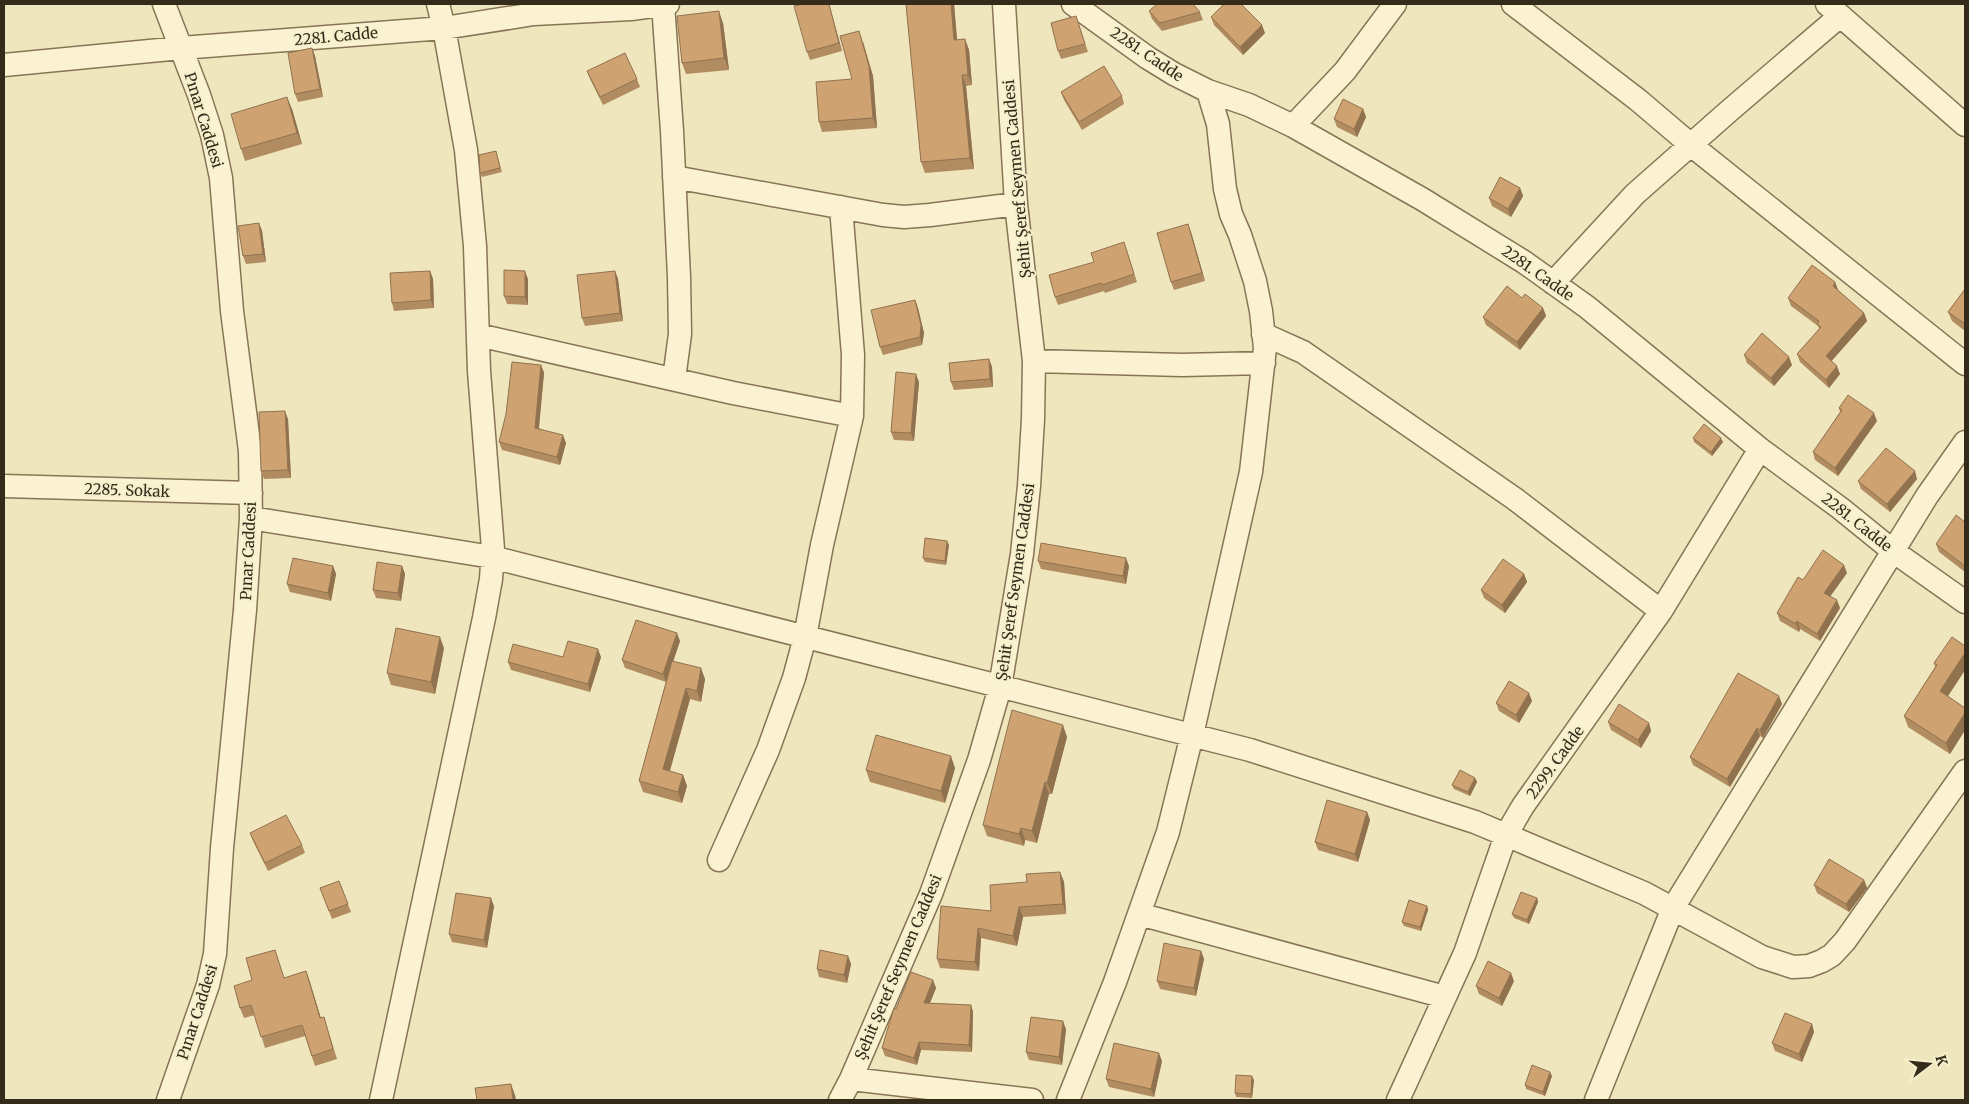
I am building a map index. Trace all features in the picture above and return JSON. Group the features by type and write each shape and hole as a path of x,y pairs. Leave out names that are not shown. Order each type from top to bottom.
{"street":[{"name":"Pınar Caddesi","path":"164,4 199,95 212,135 221,178 232,311 250,452 251,494 245,610 222,848 215,954 208,985 168,1100"},
{"path":"381,1100 484,618 492,557 478,371 475,246 470,185 466,150 438,4"},
{"path":"663,4 680,308 680,334 674,379"},
{"name":"2281. Cadde","path":"4,65 180,48 444,28 534,14 631,9 668,4"},
{"name":"Şehit Şeref Seymen Caddesi","path":"840,1100 851,1079 931,894 979,760 1000,687 1022,554 1034,419 1034,361 1016,204 1004,4"},
{"name":"2281. Cadde","path":"1073,4 1148,58 1174,74 1208,91 1248,105 1293,126 1481,234 1587,307 1760,449 1840,508 1893,551 1965,602"},
{"path":"1293,126 1345,71 1395,4"},
{"path":"1513,4 1638,100 1691,145 1965,364"},
{"path":"1553,283 1635,194 1691,145 1834,10 1965,124"},
{"path":"1068,1100 1112,990 1168,832 1192,735 1251,472 1265,348 1255,281 1229,205 1218,124 1208,91"},
{"path":"674,178 904,217 1016,204"},
{"path":"719,860 768,750 794,678 805,637 822,545 852,416 853,355 841,207"},
{"path":"1263,334 1303,352 1507,494 1661,611"},
{"path":"478,335 733,393 852,416"},
{"path":"1034,361 1182,365 1264,363"},
{"path":"1596,1100 1673,908 1927,496 1965,442"},
{"name":"2299. Cadde","path":"1398,1100 1465,953 1506,835 1523,806 1661,611 1760,449"},
{"name":"2285. Sokak","path":"4,486 251,494"},
{"path":"251,518 492,557 1250,750 1475,822 1644,893 1762,957 1793,967 1809,966 1822,961 1832,955 1845,941 1965,771"},
{"path":"1139,914 1445,997"},
{"path":"851,1079 1032,1100"}],"building":[{"path":"829,4 839,43 807,52 794,6"},
{"path":"906,4 951,4 954,40 965,39 968,75 962,75 970,158 921,162"},
{"path":"1157,4 1193,4 1200,12 1160,23 1149,11"},
{"path":"1224,4 1241,4 1262,25 1240,47 1211,17"},
{"path":"719,11 724,58 682,63 677,16"},
{"path":"1076,16 1085,44 1058,51 1051,23"},
{"path":"859,31 869,66 873,118 819,122 816,82 852,79 840,36"},
{"path":"312,48 320,89 295,94 288,53"},
{"path":"625,53 637,79 600,97 587,71"},
{"path":"1104,66 1122,96 1079,122 1061,92"},
{"path":"287,97 297,133 241,149 231,114"},
{"path":"1343,99 1363,109 1354,129 1334,119"},
{"path":"496,151 500,168 480,173 479,155"},
{"path":"1500,177 1520,188 1508,209 1489,198"},
{"path":"259,223 263,254 243,256 238,226"},
{"path":"1188,224 1202,273 1171,282 1157,233"},
{"path":"1124,242 1134,274 1102,285 1101,283 1055,297 1049,275 1094,262 1091,253"},
{"path":"1812,265 1835,282 1833,286 1864,313 1826,356 1837,366 1826,380 1797,354 1821,327 1817,324 1819,321 1788,298"},
{"path":"504,270 525,271 525,297 504,296"},
{"path":"430,271 431,300 392,303 390,273"},
{"path":"615,271 620,313 582,318 577,275"},
{"path":"1507,286 1522,298 1525,294 1543,308 1517,342 1483,317"},
{"path":"1965,289 1965,324 1948,312"},
{"path":"915,300 921,325 920,337 880,347 871,310"},
{"path":"1762,333 1789,357 1771,378 1744,355"},
{"path":"989,359 990,379 951,382 949,363"},
{"path":"512,362 541,365 535,428 563,435 557,457 499,442 506,414"},
{"path":"896,372 916,374 911,433 891,432"},
{"path":"1848,395 1874,413 1835,468 1813,452 1842,410 1839,408"},
{"path":"285,411 288,470 261,471 259,412"},
{"path":"1704,424 1721,438 1711,452 1693,438"},
{"path":"1886,448 1915,471 1887,504 1858,481"},
{"path":"1956,515 1965,522 1965,566 1936,544"},
{"path":"925,538 947,541 945,561 923,558"},
{"path":"1041,543 1126,558 1123,576 1038,561"},
{"path":"1823,550 1844,565 1824,593 1837,600 1817,634 1797,621 1796,624 1777,613 1798,577 1803,580"},
{"path":"293,558 333,566 328,593 287,584"},
{"path":"1503,559 1524,574 1502,605 1481,590"},
{"path":"377,562 402,566 398,593 373,590"},
{"path":"636,620 677,633 663,674 622,660"},
{"path":"396,628 440,637 431,682 387,673"},
{"path":"1952,637 1965,646 1965,653 1940,691 1965,708 1965,713 1946,743 1904,716 1937,665 1934,663"},
{"path":"568,641 598,649 588,684 508,662 513,644 563,657"},
{"path":"672,661 701,668 697,691 686,688 663,769 683,775 678,792 639,781"},
{"path":"1738,673 1779,696 1760,730 1757,728 1727,779 1690,757"},
{"path":"1509,681 1529,693 1516,715 1496,703"},
{"path":"1619,704 1649,723 1638,740 1608,722"},
{"path":"1012,710 1063,725 1032,831 1021,828 1019,834 983,825"},
{"path":"876,735 951,756 941,791 866,770"},
{"path":"1460,770 1475,778 1468,792 1452,785"},
{"path":"1327,800 1367,812 1355,854 1315,842"},
{"path":"286,815 302,845 265,863 250,833"},
{"path":"1829,859 1864,880 1846,904 1814,885"},
{"path":"1060,872 1063,904 1019,907 1013,936 978,928 975,962 937,959 941,906 991,911 990,885 1027,882 1026,874"},
{"path":"339,881 348,904 329,911 320,888"},
{"path":"1521,892 1537,898 1527,920 1512,914"},
{"path":"456,893 491,898 484,940 449,934"},
{"path":"1409,900 1427,906 1420,927 1402,922"},
{"path":"1164,943 1201,951 1194,988 1157,981"},
{"path":"275,950 284,978 306,971 320,1018 324,1017 333,1049 312,1056 302,1025 261,1037 251,1005 240,1008 234,986 252,980 246,958"},
{"path":"820,950 848,956 844,975 817,969"},
{"path":"1488,961 1511,973 1499,998 1476,986"},
{"path":"911,972 933,980 924,1003 971,1005 969,1045 919,1042 914,1058 882,1048 894,1008 896,1009"},
{"path":"1785,1013 1812,1024 1799,1054 1772,1043"},
{"path":"1031,1017 1063,1021 1059,1057 1026,1052"},
{"path":"1114,1043 1159,1053 1151,1089 1106,1079"},
{"path":"1532,1065 1550,1072 1543,1092 1525,1085"},
{"path":"1236,1075 1252,1076 1251,1094 1235,1093"},
{"path":"511,1084 513,1100 477,1100 475,1088"}]}
